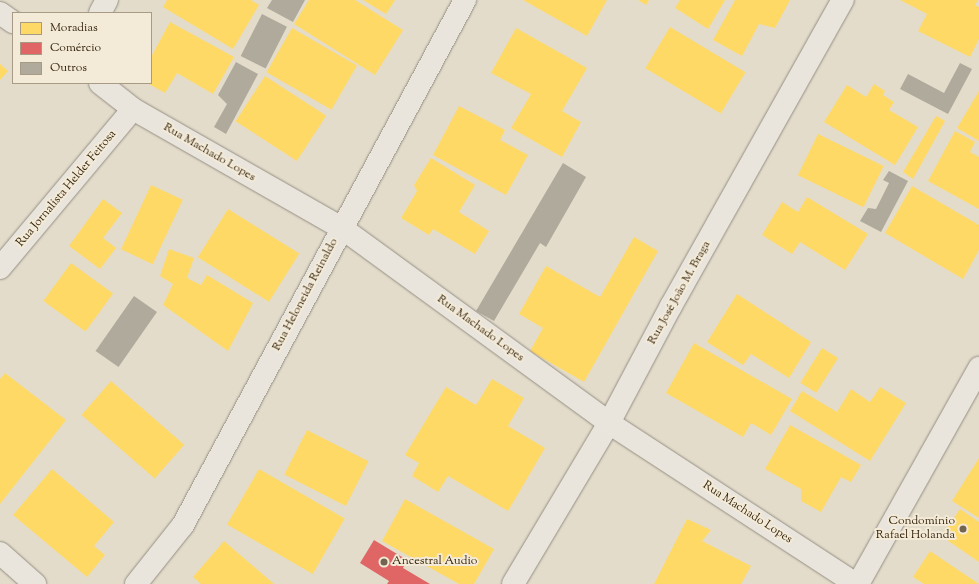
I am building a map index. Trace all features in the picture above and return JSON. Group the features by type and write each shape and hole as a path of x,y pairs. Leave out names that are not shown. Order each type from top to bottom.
{"street":[{"path":"101,12 107,0"},
{"name":"Rua Heloneida Reinaldo","path":"136,584 183,525 465,0"},
{"name":"Rua José João M. Braga","path":"513,584 609,423 843,0"},
{"path":"0,13 12,21"},
{"name":"Rua Machado Lopes","path":"101,84 133,109 342,228 609,423 857,584"},
{"name":"Rua Jornalista Helder Feitosa","path":"0,268 133,109"},
{"path":"857,584 979,368"},
{"path":"0,553 35,584"}],"building: Moradias":[{"path":"167,0 251,0 259,5 233,49 163,7"},
{"path":"309,0 355,0 403,30 375,75 294,24"},
{"path":"363,0 395,0 386,14"},
{"path":"523,0 607,0 587,36"},
{"path":"638,0 649,0 646,5"},
{"path":"680,0 725,0 708,29 675,8"},
{"path":"735,0 790,0 775,28 759,24 742,56 713,40"},
{"path":"900,0 978,0 975,5 979,7 979,39 970,57 918,31 927,14"},
{"path":"170,22 234,57 213,94 177,73 165,93 149,84 152,84 152,55"},
{"path":"670,27 745,72 721,113 645,68"},
{"path":"292,28 357,66 331,110 266,72"},
{"path":"516,28 587,68 562,111 581,122 562,157 511,128 531,94 491,73"},
{"path":"0,64 8,71 0,80"},
{"path":"265,76 326,116 297,161 236,121"},
{"path":"874,84 885,91 883,95 894,102 889,110 918,127 895,165 824,122 847,85 866,97"},
{"path":"979,91 979,141 957,128"},
{"path":"459,106 505,130 500,140 528,155 506,195 433,155"},
{"path":"936,116 945,121 913,179 903,172"},
{"path":"955,131 975,142 970,152 979,157 979,209 928,181"},
{"path":"818,134 884,166 863,207 798,175"},
{"path":"431,158 475,185 459,212 489,231 475,254 433,229 429,235 401,218 417,191 414,185"},
{"path":"151,185 183,200 153,264 121,249"},
{"path":"912,186 979,225 979,250 963,279 885,233"},
{"path":"807,197 868,234 845,270 800,242 792,254 762,235 782,202 798,212"},
{"path":"103,199 122,213 103,238 116,248 100,269 69,246"},
{"path":"228,209 299,254 269,302 198,257"},
{"path":"634,237 658,251 584,382 530,351 543,328 519,314 546,266 600,297"},
{"path":"169,249 194,258 187,278 201,285 207,275 253,303 228,351 163,305 173,284 160,276"},
{"path":"71,263 113,294 85,332 43,301"},
{"path":"737,294 811,342 789,378 751,354 743,365 707,342"},
{"path":"694,343 792,399 771,435 751,423 743,437 666,393"},
{"path":"822,348 838,358 816,393 800,383"},
{"path":"5,373 66,420 0,504 0,379"},
{"path":"492,379 524,398 508,426 545,448 508,511 448,476 438,492 412,476 419,463 405,455 446,387 476,405"},
{"path":"111,381 184,445 155,479 81,415"},
{"path":"880,387 906,403 870,461 790,411 802,391 837,412 851,389 870,402"},
{"path":"790,425 861,465 851,482 841,477 821,512 801,501 801,489 765,469"},
{"path":"307,430 368,461 346,506 284,475"},
{"path":"979,458 979,518 952,501"},
{"path":"52,469 114,522 94,546 105,555 87,577 13,515"},
{"path":"259,469 345,518 313,574 227,524"},
{"path":"405,499 494,549 474,584 459,584 382,541"},
{"name":"Condomínio Rafael Holanda","path":"960,509 979,522 979,562 941,536"},
{"path":"687,519 711,530 702,541 751,566 741,584 654,584"},
{"path":"224,541 274,584 201,584 193,577"},
{"name":"Condomínio Rafael Holanda","path":"930,551 979,584 924,584 913,577"}],"building: Comércio":[{"name":"Ancestral Audio","path":"374,540 407,560 403,568 430,584 387,584 389,581 360,563"}],"building: Outros":[{"path":"272,0 305,0 293,22 267,8"},
{"path":"262,14 287,27 266,69 241,56"},
{"path":"236,62 258,74 226,134 214,127 227,104 218,95"},
{"path":"960,63 972,69 948,114 900,89 908,74 944,93"},
{"path":"563,163 586,177 546,247 540,243 494,321 476,311"},
{"path":"889,171 908,181 881,232 860,221 868,208 876,209 889,183 883,180"},
{"path":"134,296 157,312 119,367 96,351"}],"place":[{"name":"Condomínio Rafael Holanda","path":"963,529"},
{"name":"Ancestral Audio","path":"384,562"}]}
